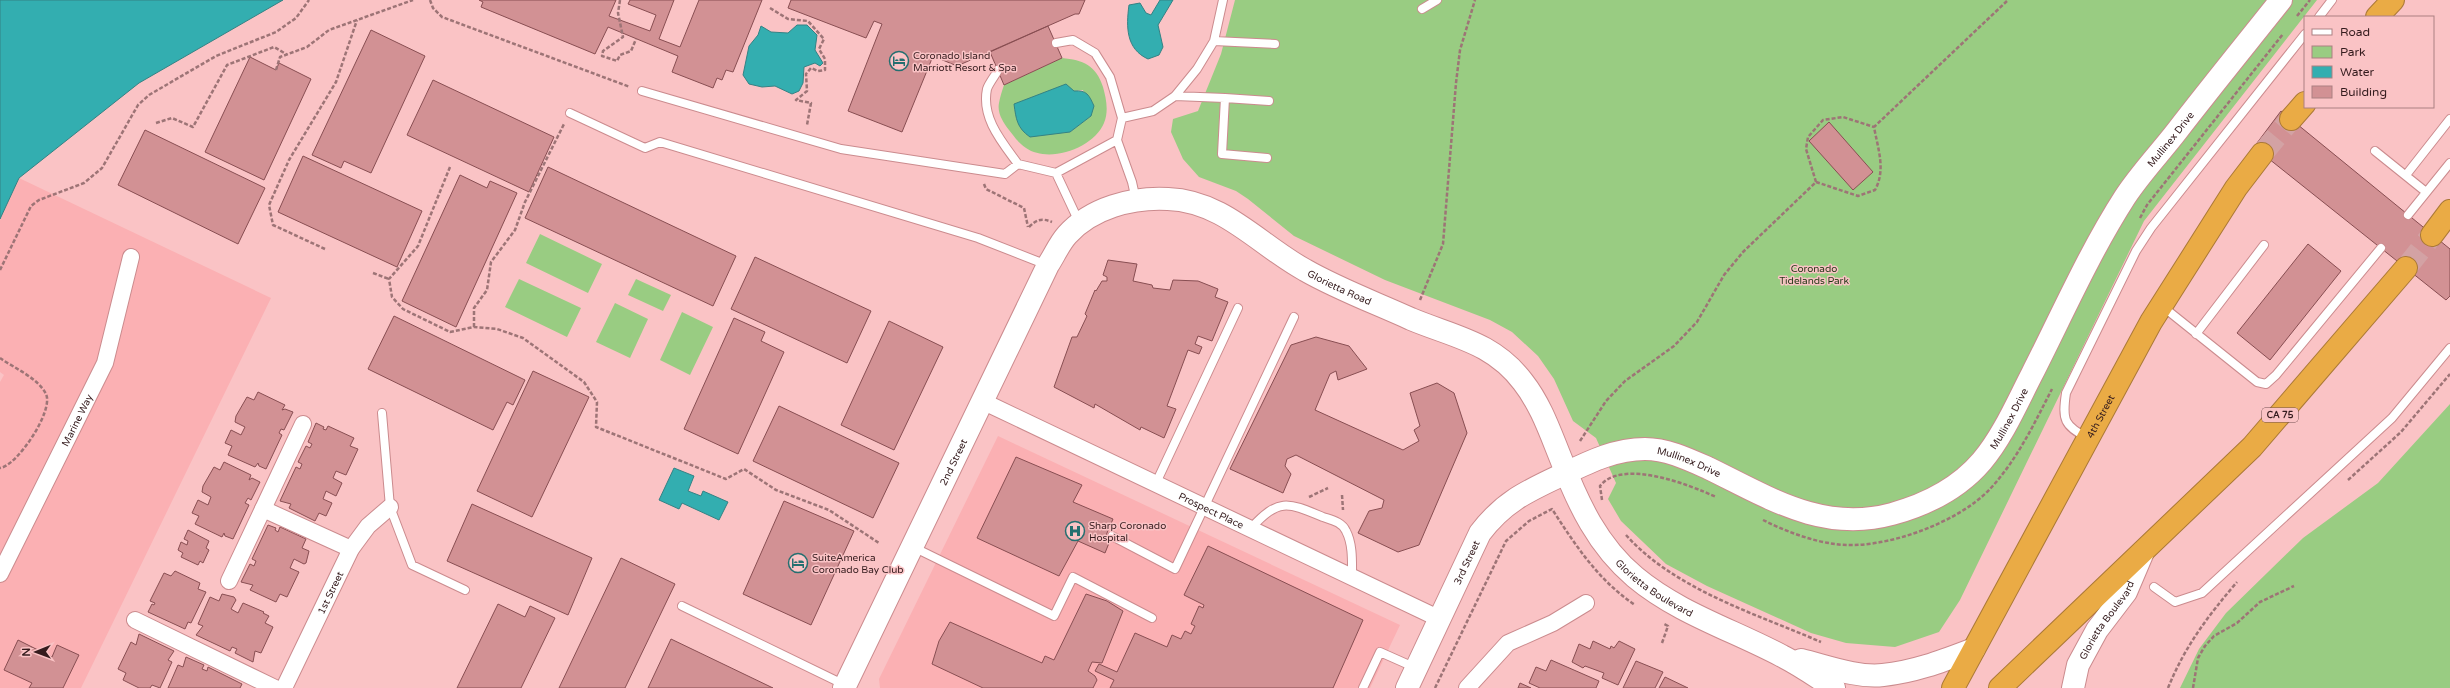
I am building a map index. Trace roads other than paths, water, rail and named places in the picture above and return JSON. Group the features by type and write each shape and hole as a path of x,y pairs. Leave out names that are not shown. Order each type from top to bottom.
{"highway":[{"path":"2378,16 2393,0"},
{"path":"2291,119 2304,104"},
{"name":"4th Street","path":"1953,688 2161,306 2236,188 2262,154"},
{"path":"2432,235 2450,211"},
{"name":"CA 75","path":"2000,688 2252,447 2406,268"}],"main road":[{"name":"Mullinex Drive","path":"1566,473 1589,461 1626,450 1648,449 1670,453 1696,463 1809,515 1831,519 1859,521 1915,508 1939,496 1963,480 1983,461 2009,420 2102,235 2127,194 2281,0"},
{"name":"Glorietta Road","path":"1059,230 1109,207 1136,200 1169,198 1206,206 1230,217 1268,247 1305,271 1412,319 1468,340 1496,354 1523,382 1546,418 1566,473"},
{"name":"2nd Street","path":"845,687 1048,265 1059,230"},
{"name":"3rd Street","path":"1407,688 1480,533 1494,514 1512,500 1566,473"},
{"name":"Glorietta Boulevard","path":"1566,473 1588,521 1609,552 1635,577 1661,597 1784,657 1834,688"},
{"name":"Glorietta Boulevard","path":"2073,688 2078,665 2097,630 2126,592 2143,552"},
{"name":"Glorietta Boulevard","path":"1784,657 1857,673 1882,676 1926,667 1974,649"}],"street":[{"name":"Marine Way","path":"0,574 106,363 131,257"},
{"name":"Prospect Place","path":"982,401 1440,618"},
{"path":"229,581 303,424"},
{"name":"1st Street","path":"284,688 351,549 368,526 390,507"},
{"path":"263,509 351,549"},
{"path":"1467,688 1508,643 1553,623 1586,603"},
{"path":"135,620 275,688"}],"lane":[{"path":"1122,118 1153,111 1175,96 1214,41 1223,0"},
{"path":"1422,9 1437,0"},
{"path":"2320,16 2332,0"},
{"path":"2089,438 2072,430 2066,423 2064,407 2066,393 2136,251 2151,228 2304,35"},
{"path":"1056,43 1073,40 1095,53 1110,77 1122,118 1117,140 1132,182 1136,200"},
{"path":"1214,41 1275,44"},
{"path":"998,70 987,88 986,106 992,125 1018,164 1056,173 1117,140"},
{"path":"642,91 841,149 1005,174 1018,164"},
{"path":"1175,96 1269,101"},
{"path":"1225,98 1222,154 1267,158"},
{"path":"570,113 645,148 660,142 978,238 1048,265"},
{"path":"2406,175 2450,119"},
{"path":"2375,151 2426,192"},
{"path":"2408,215 2450,163"},
{"path":"1056,173 1079,222"},
{"path":"2196,334 2264,245"},
{"path":"2161,306 2257,382 2266,384 2276,375 2381,248"},
{"path":"1156,483 1238,308"},
{"path":"1112,536 1175,569 1206,507 1294,317"},
{"path":"2154,587 2175,602 2202,593 2392,418 2450,348"},
{"path":"382,413 390,507 412,565 465,590"},
{"path":"1251,528 1264,514 1278,506 1295,505 1342,524 1347,531 1351,545 1352,576"},
{"path":"912,547 1054,616 1073,577 1152,618"},
{"path":"682,606 845,687"},
{"path":"1363,688 1380,652 1416,668"}],"water":[{"path":"0,0 283,0 139,83 19,178 0,219"},
{"path":"1160,0 1173,0 1158,25 1163,47 1159,55 1148,59 1135,49 1129,36 1129,5 1140,3 1146,13 1151,15"},
{"path":"797,25 807,25 817,35 815,50 823,63 820,66 815,63 804,67 803,83 799,91 792,94 775,86 762,87 749,84 743,75 749,46 758,35 761,26 771,32 788,33"},
{"path":"1066,84 1074,91 1085,92 1089,96 1094,106 1091,116 1070,132 1030,137 1022,130 1018,123 1014,104"},
{"path":"674,468 694,476 688,491 701,496 703,491 728,502 719,520 682,503 679,509 659,500"}],"tunnel":[{"path":"2262,154 2291,119"},
{"path":"2406,268 2432,235"}],"place":[{"name":"Coronado Island Marriott Resort & Spa","path":"899,61"},
{"name":"Sharp Coronado Hospital","path":"1075,531"},
{"name":"SuiteAmerica Coronado Bay Club","path":"798,563"}],"park label":[{"name":"Coronado Tidelands Park","path":"1814,274"}]}
